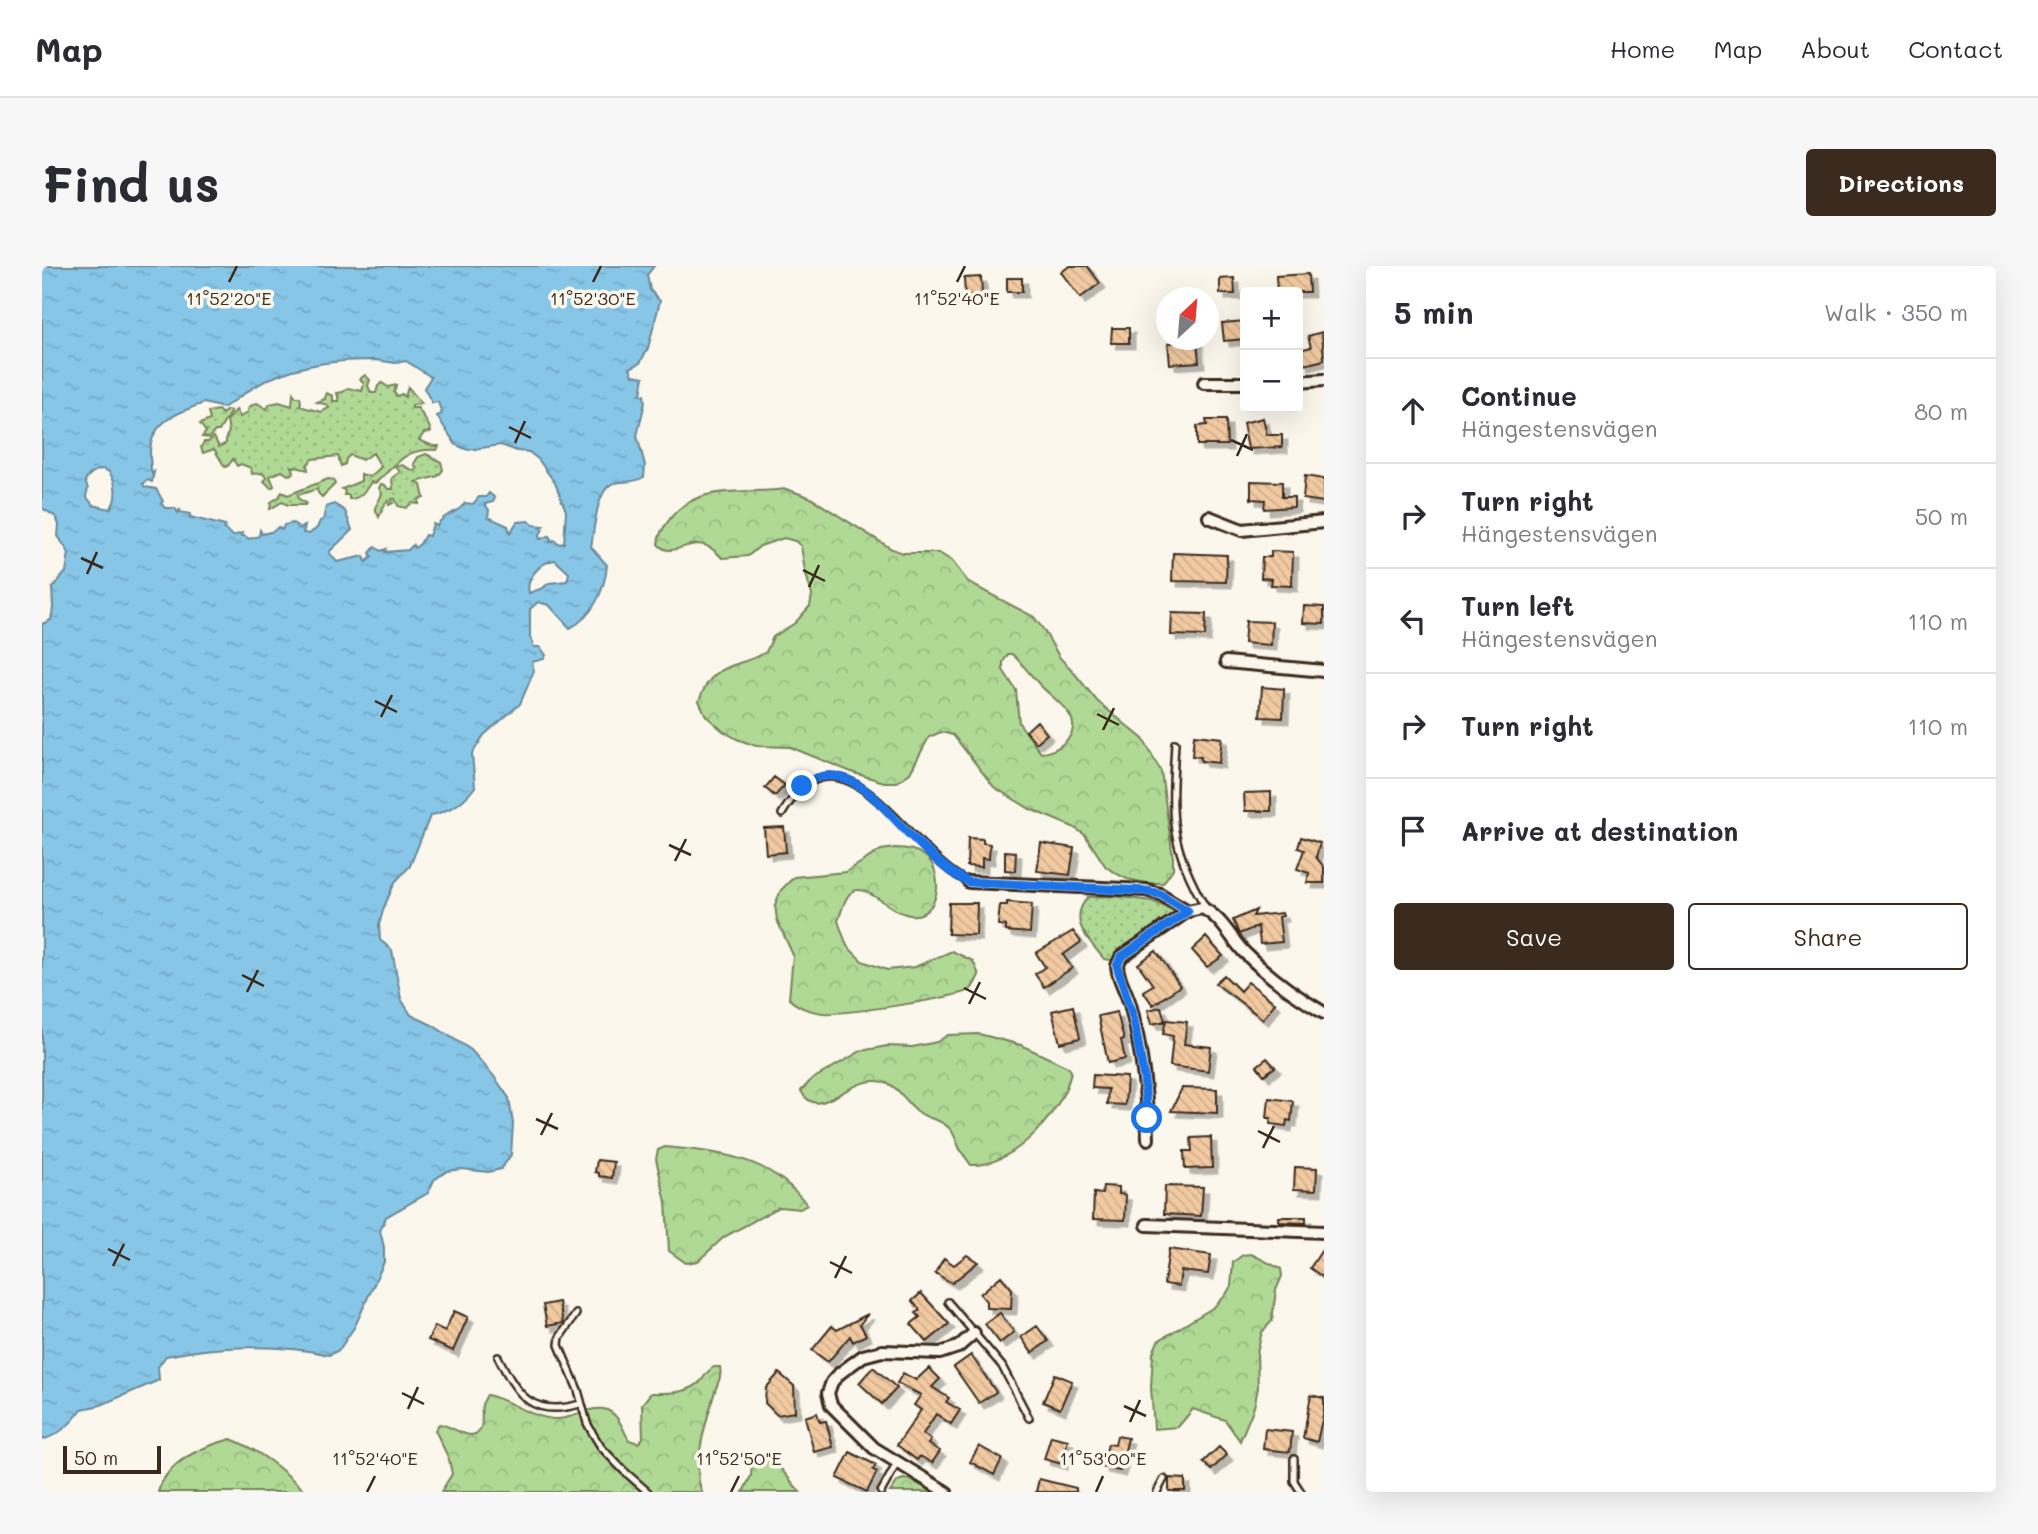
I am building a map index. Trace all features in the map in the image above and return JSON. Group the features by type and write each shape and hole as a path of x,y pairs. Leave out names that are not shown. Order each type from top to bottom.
{"street":[{"path":"1303,382 1324,380"},
{"path":"1204,383 1240,383"},
{"path":"1209,517 1242,530 1324,522"},
{"path":"1226,662 1324,671"},
{"path":"969,882 1146,891 1160,894 1188,911"},
{"path":"1148,1139 1140,1050 1131,1006 1117,966 1121,957 1188,911 1197,908 1208,911 1263,969 1324,1013"},
{"path":"1147,1225 1324,1233"},
{"path":"946,1492 874,1448 831,1405 828,1393 832,1382 852,1363 873,1352 940,1353 958,1347 974,1333"}],"lane":[{"path":"1175,743 1173,828 1180,858 1208,911"},
{"path":"782,814 796,793 809,781 824,776 837,777 867,791 940,863 958,878 969,882"},
{"path":"948,1302 1002,1366 1029,1418"},
{"path":"576,1314 560,1337 559,1345 578,1390 587,1423 601,1447 648,1492"},
{"path":"498,1357 518,1392 535,1406 546,1409 580,1404"},
{"path":"1294,1459 1294,1481 1301,1492"},
{"path":"881,1492 897,1463"},
{"path":"1157,1492 1164,1479"}],"green space":[{"path":"365,375 370,380 368,386 371,393 376,393 382,383 388,387 396,385 394,393 405,397 408,387 422,404 412,405 412,408 418,408 431,432 424,433 419,440 439,446 437,450 408,455 375,483 371,482 356,498 349,499 349,495 344,495 345,491 342,489 361,481 361,474 370,477 381,467 373,453 362,460 350,455 341,466 338,456 312,459 307,465 308,470 291,466 293,474 288,475 282,471 270,476 274,486 271,488 264,481 267,478 262,473 252,474 251,468 241,464 237,466 233,459 225,467 214,449 203,453 201,447 204,442 214,437 219,447 226,443 229,432 227,421 236,410 240,417 257,403 267,409 270,404 279,402 292,406 293,393 300,397 299,406 321,412 329,408 328,405 317,402 325,399 326,393 333,396 333,401 339,401 337,393 348,388 362,391 364,384 360,379"},
{"path":"218,410 222,414 227,410 231,411 219,431 215,431 209,438 202,437 206,432 200,424 210,420 208,412"},
{"path":"426,454 441,462 443,470 438,476 416,482 421,485 424,498 419,499 419,504 412,503 406,508 398,506 395,499 392,499 393,503 389,505 388,501 386,502 379,517 375,508 382,494 379,488 381,484 393,489 392,478 400,472 396,467 402,465 414,471 417,469 414,464 418,457"},
{"path":"328,479 335,484 322,497 317,489 298,495 305,505 288,505 282,502 270,509 271,502 282,492 288,495"},
{"path":"786,489 809,497 892,549 903,553 939,553 952,561 969,583 1034,617 1060,658 1097,701 1143,739 1161,771 1173,858 1173,869 1163,883 1127,879 1106,867 1085,835 1073,827 1030,809 994,787 953,735 941,732 929,737 910,773 897,782 884,782 790,747 756,746 737,739 706,716 699,701 711,679 726,668 766,652 773,637 795,623 810,606 812,595 801,546 784,538 760,546 748,556 722,558 703,545 664,549 658,544 659,537 669,520 694,500 723,492","holes":["1008,654 1012,654 1062,705 1072,719 1071,734 1054,750 1041,753 1019,723 1016,690 1003,670 1003,662"]},
{"path":"895,848 918,852 930,861 937,885 934,902 923,913 913,915 902,913 863,890 855,890 846,899 838,921 847,946 862,961 887,970 915,967 952,951 973,961 979,975 973,986 962,993 946,997 834,1013 809,1010 797,1005 789,999 793,955 777,920 775,905 781,890 794,877 846,872 881,850"},
{"path":"1113,896 1152,901 1179,913 1111,960 1104,959 1082,930 1079,914 1088,897"},
{"path":"979,1034 1021,1045 1068,1067 1071,1071 1059,1102 1035,1133 1004,1157 987,1163 971,1165 949,1128 920,1113 889,1084 871,1081 859,1084 817,1103 808,1100 801,1091 811,1080 861,1051 887,1046 912,1047 937,1042 948,1035"},
{"path":"665,1147 705,1151 744,1160 778,1176 807,1205 800,1209 779,1207 724,1237 698,1261 686,1263 669,1251 666,1202 656,1159 658,1150"},
{"path":"1251,1254 1281,1269 1282,1276 1276,1290 1272,1321 1262,1332 1257,1352 1258,1388 1254,1407 1240,1441 1225,1420 1193,1409 1178,1427 1154,1429 1151,1387 1153,1353 1158,1341 1214,1307 1231,1286 1233,1262 1243,1255"},
{"path":"714,1367 720,1367 720,1374 699,1457 699,1482 702,1492 441,1492 452,1474 449,1459 435,1430 439,1424 467,1435 476,1434 481,1427 482,1405 487,1395 545,1418 561,1419 594,1409 607,1410 618,1419 629,1440 638,1443 643,1438 642,1404 651,1393 678,1392 691,1388"},
{"path":"231,1439 271,1462 306,1492 158,1492 162,1481 177,1464 197,1451"},
{"path":"756,1453 768,1453 800,1492 743,1492 751,1476"},
{"path":"903,1479 934,1492 890,1492 898,1481"}],"water":[{"path":"42,266 654,266 647,275 650,290 660,301 648,348 640,363 630,368 633,375 644,377 641,394 644,395 645,402 637,436 645,465 644,477 612,484 602,495 591,547 607,565 600,593 585,617 570,628 549,605 538,602 530,609 530,637 534,647 540,647 546,655 544,659 532,662 534,671 520,704 484,735 472,754 475,787 456,806 430,816 410,866 395,882 379,925 380,940 392,950 401,999 411,1015 471,1050 509,1098 513,1124 511,1155 501,1169 488,1172 462,1169 447,1171 434,1180 428,1193 386,1217 380,1231 384,1262 355,1326 339,1350 329,1355 290,1349 248,1347 166,1356 158,1367 159,1380 101,1405 82,1409 65,1428 42,1440 42,624 51,620 52,588 66,572 69,553 58,536 59,525 56,517 42,508","holes":["376,360 395,363 406,361 431,377 424,388 432,403 438,402 442,414 437,416 456,445 468,450 501,445 529,452 538,459 555,483 566,511 564,543 560,544 554,540 550,542 549,536 540,539 543,529 540,528 543,526 533,525 529,521 517,522 510,533 508,526 488,517 489,510 485,504 493,502 495,498 489,493 486,497 479,497 473,504 465,503 437,526 433,524 429,536 425,535 414,548 413,545 408,550 385,552 386,549 381,551 375,547 370,553 372,557 366,562 364,556 337,562 329,552 352,530 345,511 334,504 326,507 323,520 309,534 303,533 305,526 300,528 293,523 284,525 282,530 278,527 262,534 260,530 259,536 249,539 241,536 242,533 233,536 224,529 225,526 190,517 190,514 180,512 180,509 178,513 175,508 165,508 156,489 143,484 147,480 152,482 154,472 152,474 150,457 154,435 159,427 175,415 204,403 223,408 263,382 296,369 335,362","102,469 111,475 115,495 110,509 93,505 86,496 88,489 85,481 90,474","555,560 569,573 567,581 549,583 529,593 532,577 549,561"]}],"building":[{"path":"1070,266 1087,266 1100,283 1080,298 1061,272"},
{"path":"1308,274 1309,292 1303,292 1303,287 1277,287 1276,276"},
{"path":"981,277 982,294 965,296 964,278"},
{"path":"1007,278 1022,278 1022,292 1007,292"},
{"path":"1234,278 1235,294 1220,294 1220,279"},
{"path":"1240,321 1240,339 1224,341 1222,323"},
{"path":"1112,328 1129,328 1129,343 1111,343"},
{"path":"1322,332 1324,360 1304,365 1303,349 1311,347 1308,336"},
{"path":"1169,350 1198,350 1199,362 1170,364"},
{"path":"1263,418 1267,435 1282,435 1282,447 1248,449 1243,423"},
{"path":"1206,420 1226,420 1227,445 1197,445 1197,426 1207,425"},
{"path":"1305,476 1324,479 1324,502 1303,499"},
{"path":"1251,481 1282,482 1282,497 1294,497 1294,507 1264,509 1265,500 1251,499"},
{"path":"1271,551 1293,552 1292,586 1271,585 1272,579 1261,578 1262,557 1271,557"},
{"path":"1173,553 1227,555 1226,582 1172,581"},
{"path":"1304,606 1324,607 1324,624 1303,623"},
{"path":"1172,613 1206,614 1205,636 1171,635"},
{"path":"1246,621 1272,622 1271,645 1244,643"},
{"path":"1262,687 1284,689 1283,718 1260,717"},
{"path":"1037,721 1047,734 1036,743 1026,731"},
{"path":"1194,735 1222,738 1219,763 1201,761 1201,757 1192,756"},
{"path":"774,777 785,785 775,796 765,788"},
{"path":"1271,792 1271,811 1245,811 1244,793"},
{"path":"784,827 786,852 766,854 764,828"},
{"path":"1301,837 1320,843 1316,857 1324,867 1324,883 1307,883 1309,873 1297,869 1304,850 1298,848"},
{"path":"968,838 983,839 983,843 990,844 989,859 982,858 982,867 967,866"},
{"path":"1041,843 1074,848 1070,875 1037,871"},
{"path":"1005,851 1016,852 1015,871 1005,870"},
{"path":"1007,902 1032,904 1030,933 1006,931 1006,926 998,925 1000,905 1007,905"},
{"path":"949,903 977,903 976,935 948,934"},
{"path":"1256,910 1253,916 1282,913 1283,916 1279,917 1282,942 1260,944 1258,926 1239,934 1233,920"},
{"path":"1073,931 1081,942 1063,955 1072,968 1044,987 1035,974 1045,967 1036,953"},
{"path":"1206,937 1223,956 1207,967 1192,950"},
{"path":"1156,951 1180,986 1153,1005 1143,991 1153,985 1138,964"},
{"path":"1224,975 1240,991 1248,982 1275,1003 1263,1019 1215,983"},
{"path":"1073,1006 1080,1038 1060,1043 1052,1011"},
{"path":"1161,1007 1165,1021 1152,1024 1148,1010"},
{"path":"1117,1012 1124,1040 1121,1040 1125,1059 1108,1063 1098,1016"},
{"path":"1166,1020 1187,1022 1184,1044 1211,1047 1208,1071 1170,1066 1173,1036 1163,1034"},
{"path":"1267,1058 1275,1067 1264,1075 1257,1066"},
{"path":"1093,1075 1127,1077 1125,1105 1107,1104 1108,1089 1092,1088"},
{"path":"1182,1088 1217,1089 1217,1113 1171,1111"},
{"path":"1269,1098 1293,1101 1291,1121 1287,1120 1286,1126 1270,1124 1271,1118 1267,1118"},
{"path":"1211,1137 1212,1168 1185,1169 1184,1151 1192,1151 1191,1138"},
{"path":"597,1160 614,1162 612,1178 599,1176 599,1173 595,1172"},
{"path":"1295,1167 1317,1168 1316,1190 1294,1189"},
{"path":"1103,1186 1119,1187 1119,1194 1126,1195 1125,1220 1093,1219 1094,1193 1102,1194"},
{"path":"1165,1186 1203,1187 1201,1216 1164,1214"},
{"path":"1279,1217 1306,1217 1306,1223 1279,1222"},
{"path":"1324,1247 1324,1278 1310,1268"},
{"path":"1169,1249 1211,1255 1208,1274 1181,1271 1179,1286 1164,1284"},
{"path":"967,1255 978,1262 952,1283 935,1273 944,1258 954,1265"},
{"path":"1001,1276 1012,1289 1011,1309 986,1308 986,1301 980,1294"},
{"path":"921,1293 949,1324 927,1342 911,1324 920,1317 916,1313 920,1310 912,1301"},
{"path":"559,1302 563,1323 547,1326 543,1305"},
{"path":"454,1311 468,1317 453,1351 428,1340 435,1326 445,1331"},
{"path":"1000,1313 1014,1332 1000,1343 985,1324"},
{"path":"868,1314 860,1324 866,1335 853,1342 850,1336 828,1362 812,1350 832,1326 837,1330"},
{"path":"1037,1326 1048,1341 1032,1353 1021,1337"},
{"path":"971,1355 996,1392 979,1403 954,1367"},
{"path":"873,1367 897,1388 882,1404 859,1383"},
{"path":"929,1368 940,1379 932,1387 949,1398 946,1402 960,1410 951,1424 936,1414 923,1434 931,1440 928,1444 940,1451 932,1463 920,1456 917,1460 897,1445 921,1410 914,1405 921,1395 897,1383 903,1373 916,1380"},
{"path":"779,1373 794,1386 795,1412 777,1415 765,1403 766,1388"},
{"path":"1055,1374 1072,1381 1060,1409 1043,1402"},
{"path":"1311,1395 1324,1398 1317,1442 1303,1438"},
{"path":"817,1413 820,1422 826,1421 833,1447 814,1452 805,1417"},
{"path":"1265,1429 1292,1432 1290,1452 1263,1449"},
{"path":"1051,1436 1068,1440 1062,1464 1044,1459"},
{"path":"1117,1436 1128,1438 1120,1471 1102,1467 1108,1444 1115,1445"},
{"path":"979,1446 1002,1459 994,1475 970,1462"},
{"path":"1219,1447 1227,1455 1211,1470 1203,1462"},
{"path":"850,1452 876,1465 873,1470 877,1472 867,1492 837,1478"},
{"path":"1169,1478 1185,1479 1185,1491 1169,1491"},
{"path":"1039,1479 1076,1488 1076,1492 1036,1492"}],"route":[{"path":"802,786 815,778 830,775 858,785 876,799 940,863 958,878 969,882 1146,891 1171,899 1188,911 1121,957 1117,966 1134,1020 1144,1078 1147,1118"}]}
